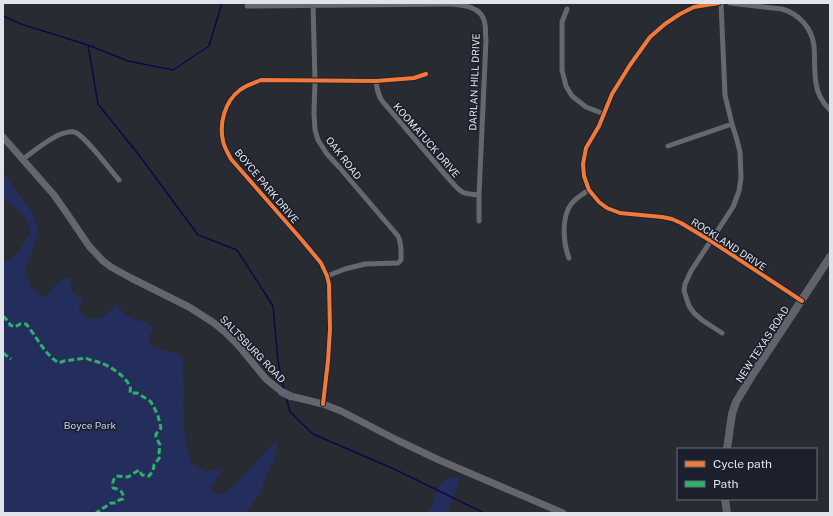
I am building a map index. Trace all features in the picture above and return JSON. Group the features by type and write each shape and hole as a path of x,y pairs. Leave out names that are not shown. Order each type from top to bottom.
{"main road":[{"name":"SALTSBURG ROAD","path":"3,137 54,194 89,246 103,261 131,278 189,307 214,323 238,345 266,379 282,392 290,396 323,404 341,411 439,460 563,513"},
{"name":"NEW TEXAS ROAD","path":"727,448 732,414 736,402 830,257"},
{"path":"725,500 727,513"}],"street":[{"name":"DARLAN HILL DRIVE","path":"247,6 449,3 468,6 480,14 485,24 479,195 480,221"},
{"name":"ROCKLAND DRIVE","path":"720,3 694,7 665,24 650,37 616,88 599,126 586,148 583,164 584,176 589,190 599,202 607,208 620,213 672,219 681,223 802,301"},
{"path":"720,3 725,95 732,124 738,140 741,178 739,191 733,207 687,278 684,291 689,306 694,313 702,320 722,332"},
{"path":"730,3 790,11 804,23 812,36 814,46 816,84 819,94 830,110"},
{"name":"OAK ROAD","path":"313,4 315,81 314,114 315,130 318,140 327,154 401,241 401,260 398,263 366,264 345,269 327,276"},
{"path":"567,9 562,22 562,70 566,86 572,96 586,107 604,114"},
{"name":"BOYCE PARK DRIVE","path":"323,404 330,329 329,284 327,276 321,263 231,159 223,143 222,124 229,102 240,90 261,80 376,81 414,78 426,74"},
{"name":"KOOMATUCK DRIVE","path":"376,81 382,102 448,179 465,194 479,195"},
{"path":"668,146 732,124"},
{"path":"23,160 60,134 74,132 78,133 88,143 118,180"},
{"path":"569,258 564,229 566,213 578,197 589,190"}],"green space":[{"name":"Boyce Park","path":"3,172 33,214 38,229 33,249 27,262 26,272 31,286 39,295 46,297 54,286 67,277 71,279 72,292 83,300 79,309 83,316 90,319 102,318 116,305 118,305 125,315 135,320 147,322 154,329 149,335 149,343 154,348 172,353 178,353 183,360 185,438 191,463 206,472 223,468 212,486 211,492 223,494 233,486 277,440 275,458 260,493 246,513 3,513 3,263 16,255 31,232 24,217 14,207 5,201"},
{"path":"460,477 447,513 427,513 433,504 440,484 447,478"}],"waterway":[{"path":"3,16 21,24 88,45 128,61 173,70 209,46 222,3"},
{"path":"88,45 98,104 139,155 198,235 237,250 273,306 278,361 284,389"},
{"path":"286,397 290,412 313,434 394,469 484,513"}],"marked path":[{"path":"3,316 10,325 15,327 20,324 26,324 49,355 59,363 86,358 105,364 118,372 125,379 130,388 130,393 137,393 150,401 153,405 161,428 156,434 160,445 160,457 154,465 153,471 149,476 142,475 139,470 128,477 116,476 113,482 113,488 121,491 123,494 123,499 116,503 111,503 96,513"},
{"path":"3,353 11,359"}],"cycle path":[{"path":"719,3 694,7 665,24 650,37 612,94 599,126 586,148 583,164 584,176 589,190 599,202 607,208 620,213 662,217 681,223 802,301"},
{"path":"323,404 330,329 329,284 327,276 321,263 231,159 223,141 222,127 224,113 230,100 240,90 261,80 376,81 414,78 426,74"}]}
